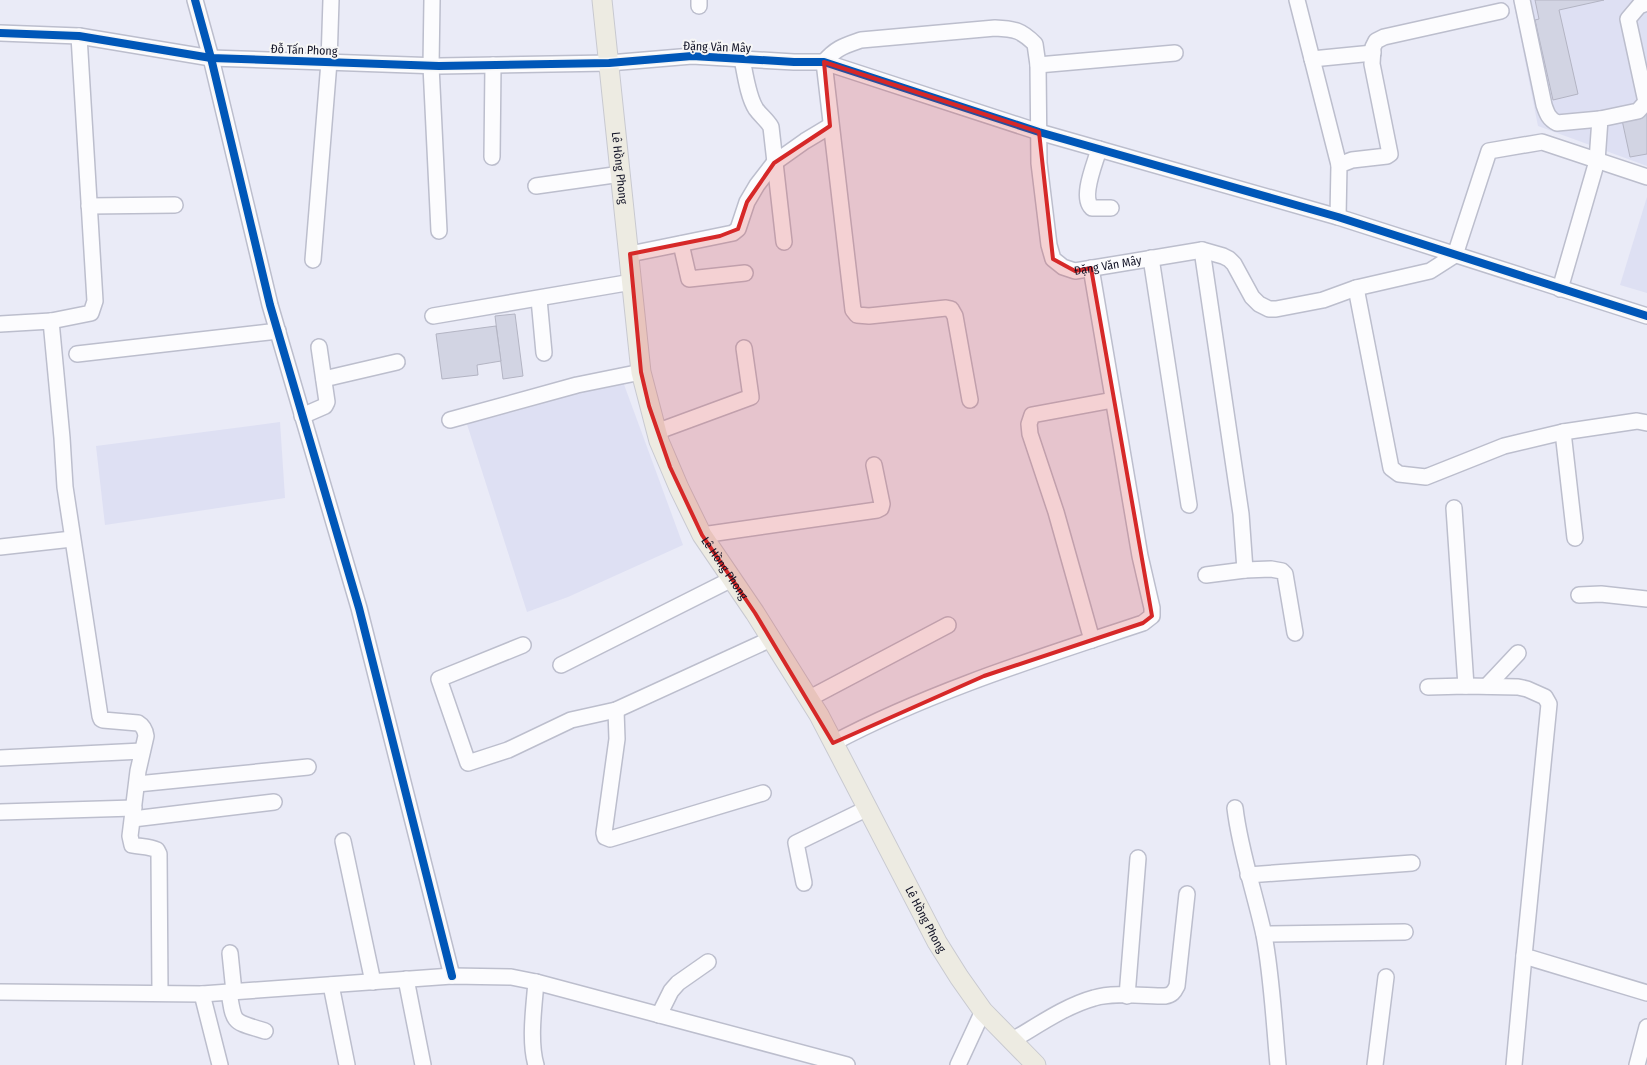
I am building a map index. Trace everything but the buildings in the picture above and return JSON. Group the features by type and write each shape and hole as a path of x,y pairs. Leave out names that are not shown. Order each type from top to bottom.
{"main road":[{"name":"Lê Hồng Phong","path":"602,0 642,372 656,432 673,474 702,535 808,698 938,942 983,1011 1036,1065"}],"street":[{"path":"195,0 211,58 270,305 359,608 452,976"},
{"path":"313,260 329,62 331,0"},
{"path":"432,0 431,66 439,231"},
{"path":"1298,0 1339,165 1338,217"},
{"path":"1522,0 1544,105 1548,116 1557,123 1600,119 1638,111 1646,102 1628,19 1639,6 1647,3"},
{"path":"1339,165 1352,160 1388,156 1390,154 1372,64 1376,40 1501,11"},
{"name":"Đặng Văn Mây","path":"824,62 832,52 861,40 996,28 1015,29 1025,34 1035,44 1038,64 1039,162 1049,245 1053,259 1063,267 1075,271 1202,250 1229,259 1234,264 1252,297 1259,304 1269,309 1323,300 1356,288 1430,271 1455,255"},
{"name":"Đỗ Tấn Phong","path":"0,33 79,36 211,58 431,66 609,63"},
{"path":"0,324 51,321 91,313 95,301 79,36"},
{"path":"1038,64 1175,53"},
{"path":"1312,59 1373,53"},
{"name":"Đặng Văn Mây","path":"609,63 692,56 724,59 824,62 1038,132 1338,217 1647,316"},
{"path":"742,59 752,101 756,110 769,122 771,127 784,242"},
{"path":"824,62 853,310 857,315 869,316 951,309 955,316 970,400"},
{"path":"492,157 494,65"},
{"path":"1560,289 1596,161 1600,119"},
{"path":"630,254 733,233 738,229 747,202 757,185 774,164 788,152 830,126"},
{"path":"1455,255 1489,151 1542,142 1647,178"},
{"path":"1099,149 1088,186 1087,201 1092,208 1111,208"},
{"path":"536,186 621,174"},
{"path":"89,206 175,205"},
{"path":"681,244 689,280 744,273"},
{"path":"1202,250 1241,514 1245,570"},
{"path":"1151,258 1190,505"},
{"path":"833,743 862,727 984,676 1143,622 1152,616 1091,268"},
{"path":"433,316 632,282"},
{"path":"1356,288 1391,468 1398,474 1419,477 1433,476 1504,446 1564,432 1637,421 1647,423"},
{"path":"539,299 544,353"},
{"path":"51,321 62,438 64,487 101,720 138,723 143,726 146,736 142,751 130,836 132,845 151,847 157,850 159,854 160,993"},
{"path":"77,354 278,331"},
{"path":"302,416 326,406 327,402 318,347"},
{"path":"656,432 751,397 744,348"},
{"path":"324,379 397,362"},
{"path":"450,420 577,385 642,372"},
{"path":"1092,640 1056,512 1030,434 1029,424 1032,415 1114,400"},
{"path":"1564,432 1575,538"},
{"path":"702,535 877,510 881,508 882,504 874,465"},
{"path":"1454,508 1466,686"},
{"path":"0,547 72,539"},
{"path":"1206,575 1271,568 1282,571 1285,574 1295,633"},
{"path":"561,665 732,579"},
{"path":"1579,595 1601,594 1647,599"},
{"path":"808,698 948,625"},
{"path":"523,645 438,679 468,763 508,750 571,720 616,710 771,639"},
{"path":"1487,686 1518,653"},
{"path":"1428,687 1518,687 1545,697 1549,704 1514,1065"},
{"path":"616,710 617,739 604,833 606,837 610,839 763,793"},
{"path":"0,758 142,751"},
{"path":"137,784 308,767"},
{"path":"0,812 134,813 274,802"},
{"path":"804,883 796,846 798,841 868,808"},
{"path":"1234,808 1248,875 1264,934 1270,972 1278,1065"},
{"path":"343,841 373,982"},
{"path":"1127,996 1138,858"},
{"path":"1248,875 1412,864"},
{"path":"1011,1041 1067,1008 1094,998 1165,996 1174,992 1177,986 1187,894"},
{"path":"1264,934 1405,932"},
{"path":"230,953 234,1018 240,1023 265,1031"},
{"path":"1524,956 1647,993"},
{"path":"659,1015 671,991 678,983 708,962"},
{"path":"0,992 202,994 452,976 511,977 847,1065"},
{"path":"1375,1065 1386,978"},
{"path":"406,980 423,1065"},
{"path":"536,982 533,1023 536,1065"},
{"path":"331,985 348,1065"},
{"path":"202,994 220,1065"},
{"path":"958,1065 983,1011"},
{"path":"1637,1065 1647,1026"}],"highlighted area":[{"path":"824,62 1039,132 1053,259 1075,271 1091,268 1152,616 1143,623 984,676 833,743 755,613 702,535 670,467 649,406 641,372 630,254 720,236 738,229 747,202 774,163 830,126"}],"shaded area":[{"path":"1513,0 1647,0 1647,166 1538,126"},
{"path":"1647,197 1647,293 1620,285"},
{"path":"622,379 683,545 568,597 527,612 465,418"},
{"path":"280,422 285,498 105,525 96,446"}],"cycle path":[{"path":"195,0 211,58 270,305 359,608 452,976"},
{"path":"0,33 79,36 211,58 439,66 609,63 692,56 824,62 1039,132 1338,217 1647,316"}]}
